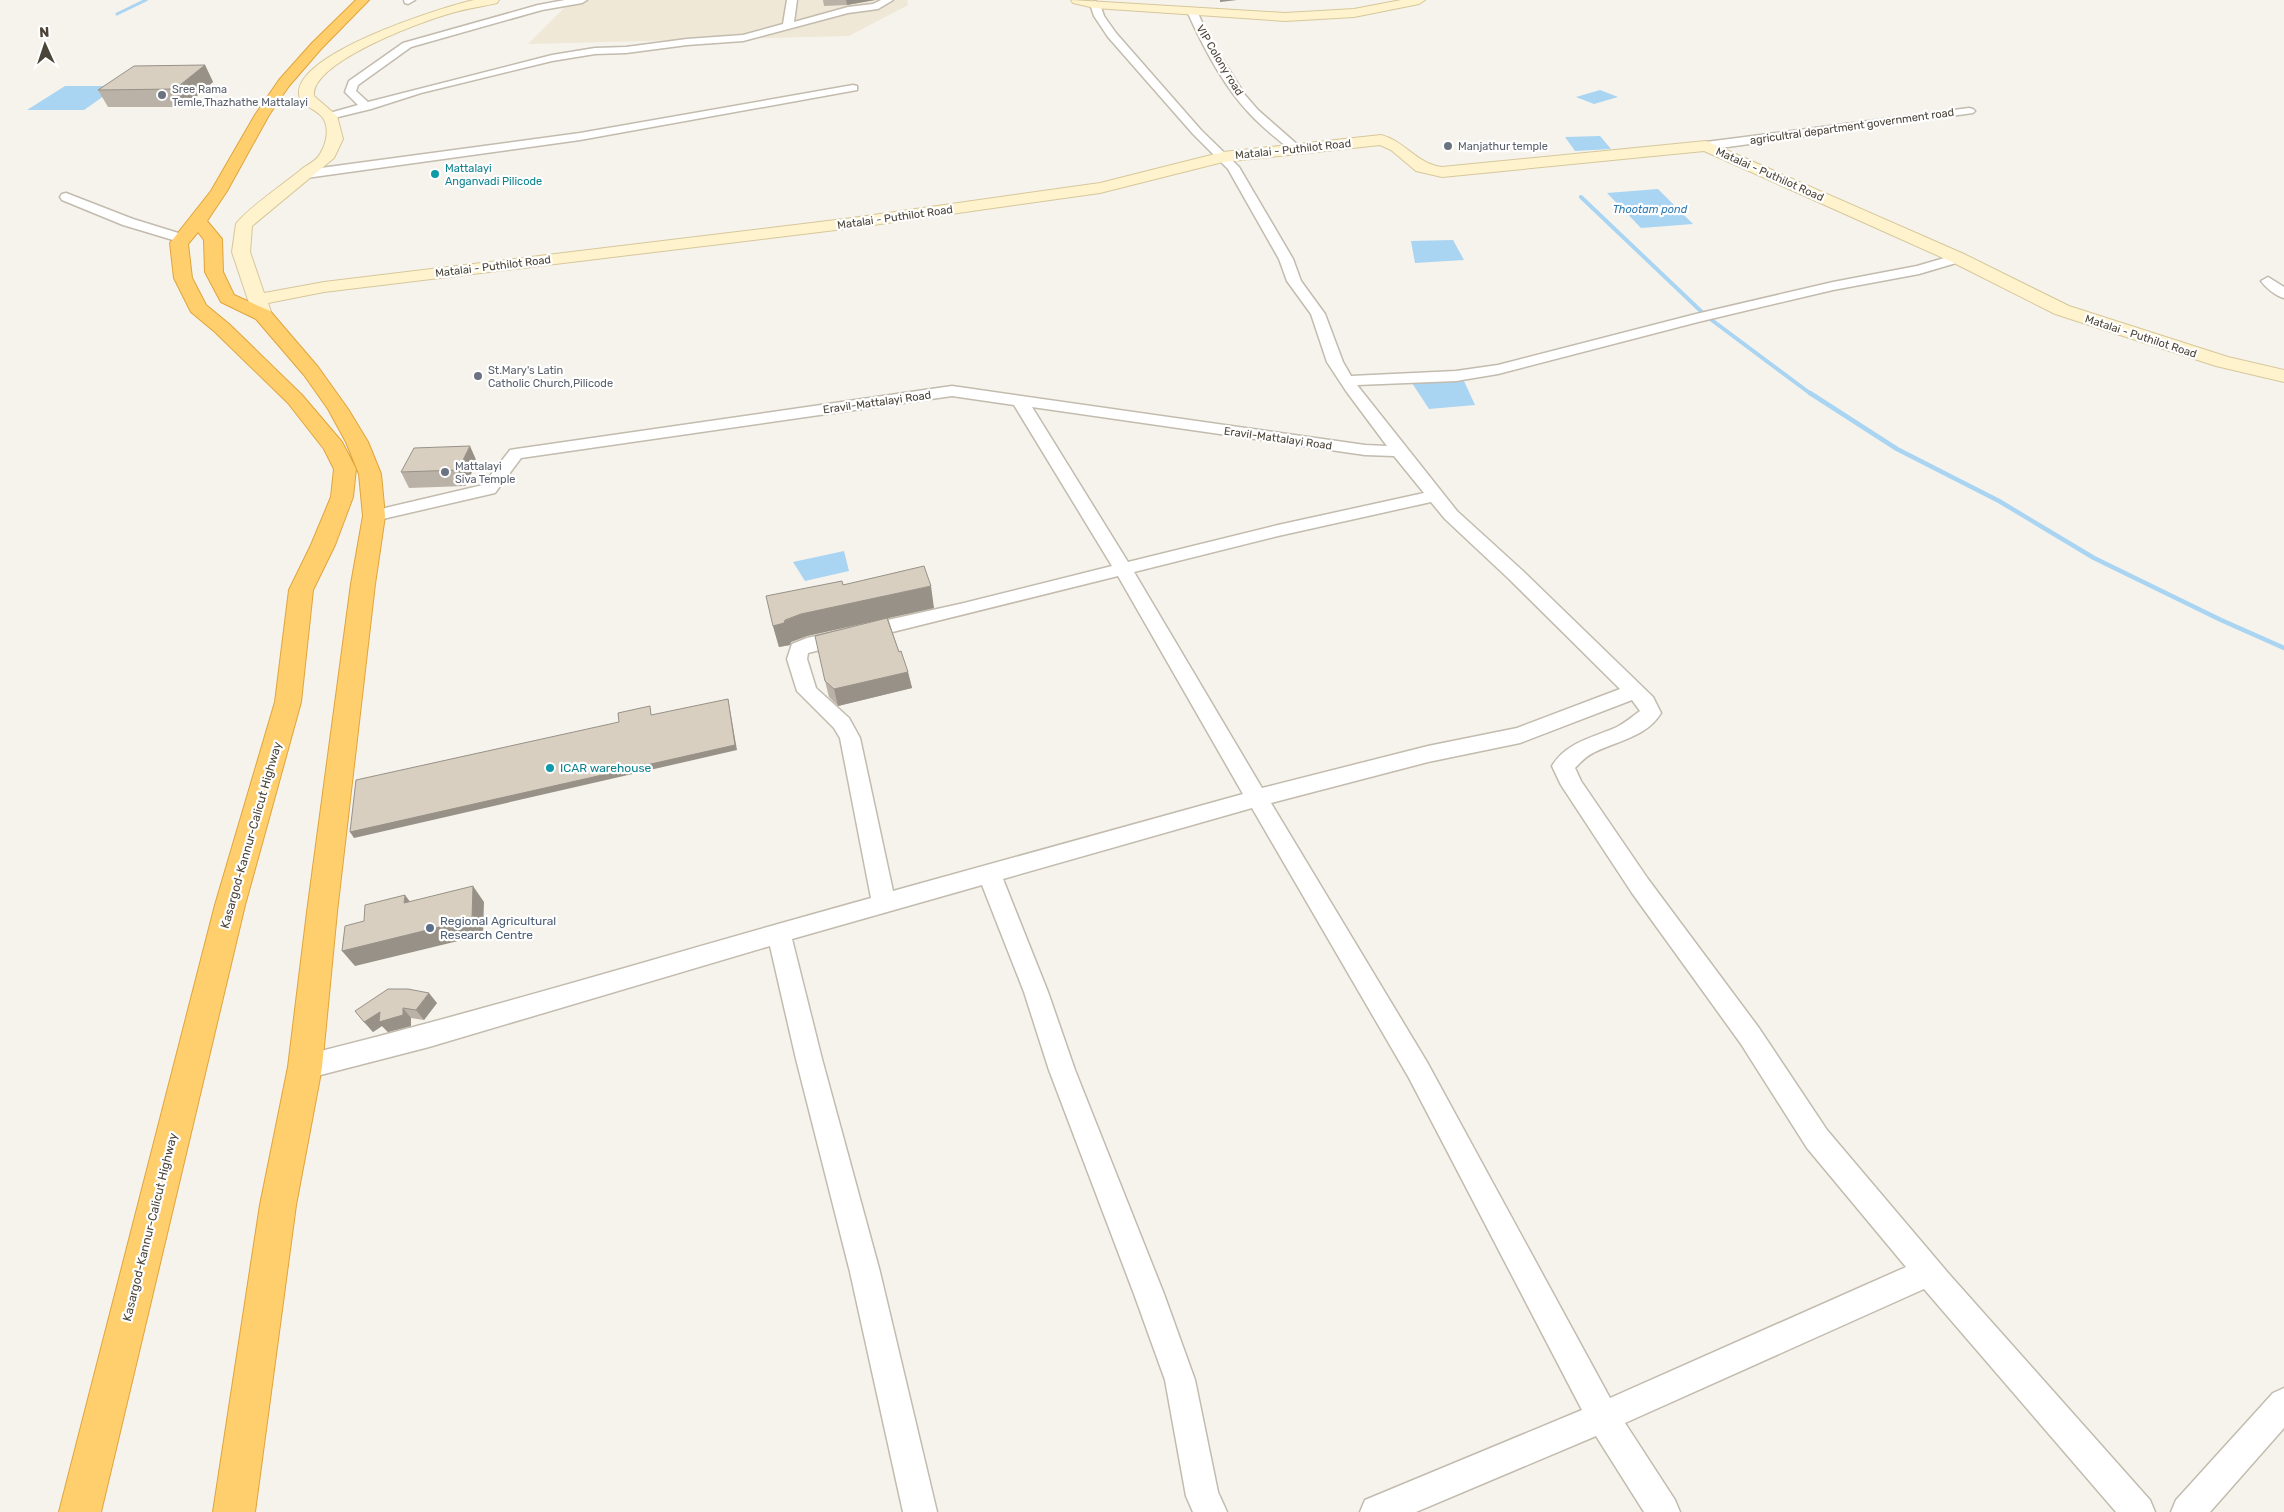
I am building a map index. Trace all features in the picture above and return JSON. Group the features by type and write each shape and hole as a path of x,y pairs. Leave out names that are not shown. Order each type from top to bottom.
{"highway":[{"name":"Kasargod-Kannur-Calicut Highway","path":"80,1512 230,905 288,702 301,590 323,545 342,497 345,469 334,447 295,398 222,328 198,308 184,278 178,243 191,230 217,195 275,95 321,40 363,0"},
{"path":"191,230 213,239 214,272 227,298 260,308 311,371 338,409 357,442 370,474 374,516 363,584 322,912 305,1067 278,1205 234,1512"}],"street":[{"path":"260,308 241,252 244,224 326,158 334,139 330,116 306,98 306,87 316,74 336,60 390,32 431,15 492,0"},
{"path":"367,106 350,92 353,83 407,45 541,7 582,0"},
{"path":"788,26 792,0"},
{"path":"330,116 417,90 552,58 595,51 626,50 687,42 743,38 848,10 875,7 888,0"},
{"path":"1077,0 1095,4 1262,16 1354,14 1419,0"},
{"path":"1095,4 1099,16 1112,34 1197,132 1233,167 1273,236 1294,281 1318,314 1335,362 1399,451 1451,515 1516,575 1646,702 1651,713 1627,731 1584,748 1563,766 1572,785 1640,886 1750,1036 1817,1139 1928,1272 2138,1512"},
{"name":"VIP Colony road","path":"1192,11 1204,38 1241,97 1254,112 1295,148"},
{"path":"306,174 493,150 735,110 853,88"},
{"name":"agricultral department government road","path":"1706,146 1969,111"},
{"name":"Matalai - Puthilot Road","path":"260,308 324,287 852,223 1100,188 1224,157 1295,148 1386,141 1391,142 1423,169 1442,172 1706,146 1958,258 2062,310 2223,362 2284,376"},
{"path":"66,197 128,222 191,230"},
{"path":"1347,381 1456,376 1498,369 1696,318 1833,286 1919,270 1958,258"},
{"path":"2268,281 2284,294"},
{"name":"Eravil-Mattalayi Road","path":"374,516 489,489 516,454 952,392 1365,450 1399,451"},
{"path":"1020,401 1124,570 1418,1070 1603,1417 1663,1512"},
{"path":"884,904 850,738 842,723 807,691 797,659 799,649 807,645 919,622 1221,544 1435,496"},
{"path":"305,1067 429,1036 1257,798 1428,754 1520,735 1635,691"},
{"path":"989,874 1180,1380 1202,1496 1210,1512"},
{"path":"779,934 809,1059 865,1272 920,1512"},
{"path":"1377,1512 1603,1417 1928,1272"},
{"path":"2188,1512 2284,1404"}],"shaded area":[{"path":"591,0 907,0 908,5 849,36 528,44 569,3"}],"water":[{"path":"65,86 118,86 84,110 27,110"},
{"path":"1600,90 1618,97 1594,104 1576,97"},
{"path":"1600,136 1611,149 1575,151 1565,137"},
{"name":"Thootam pond","path":"1658,189 1693,224 1641,228 1607,193"},
{"path":"1453,240 1464,260 1415,263 1411,241"},
{"path":"1464,381 1475,405 1429,409 1412,383"},
{"path":"844,551 849,571 805,581 793,562"}],"building":[{"path":"205,65 175,89 98,90 134,66"},
{"path":"470,446 458,470 401,472 414,448"},
{"path":"924,566 931,586 801,614 785,620 784,623 773,626 766,596 842,581 843,585"},
{"path":"887,618 908,672 834,689 825,681 815,636"},
{"name":"ICAR warehouse","path":"728,699 735,745 350,832 356,780 619,722 618,713 650,706 651,715"},
{"path":"473,886 472,919 342,951 345,926 364,921 365,905 405,895 404,903"},
{"path":"388,989 408,989 429,993 416,1010 403,1008 403,1015 379,1022 380,1012 364,1022 355,1011"}],"waterway":[{"path":"117,14 146,0"},
{"path":"1581,197 1705,315 1811,394"},
{"path":"1810,393 1897,449 1999,501 2094,558 2221,620 2284,648"}],"place":[{"name":"Sree Rama Temle,Thazhathe Mattalayi","path":"162,95"},
{"name":"Manjathur temple","path":"1448,146"},
{"name":"Mattalayi Anganvadi Pilicode","path":"435,174"},
{"name":"St.Mary's Latin Catholic Church,Pilicode","path":"478,376"},
{"name":"Mattalayi Siva Temple","path":"445,472"},
{"name":"ICAR warehouse","path":"550,768"},
{"name":"Regional Agricultural Research Centre","path":"430,928"}]}
